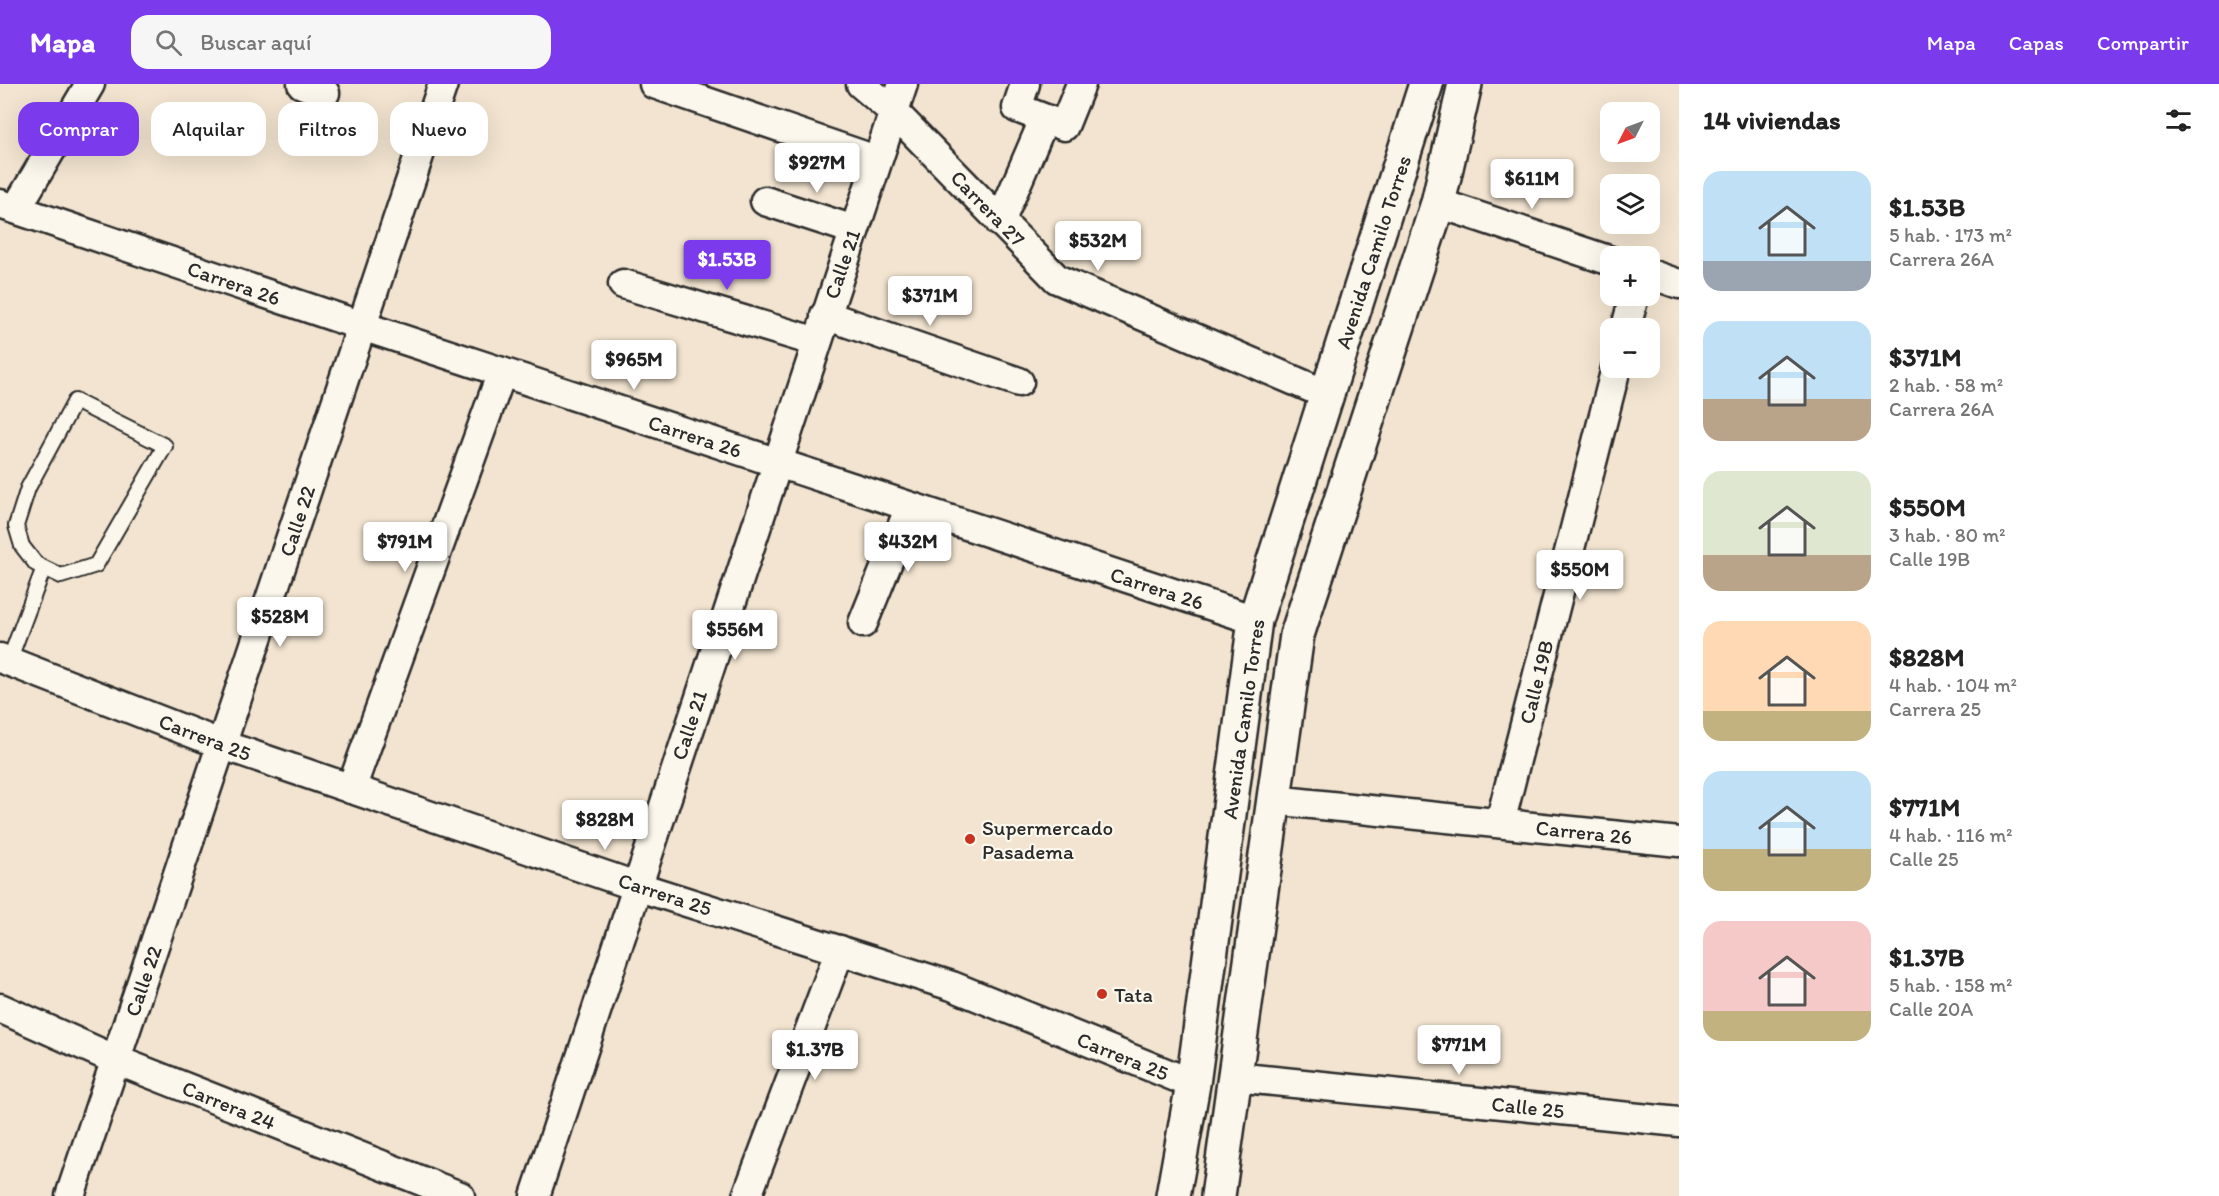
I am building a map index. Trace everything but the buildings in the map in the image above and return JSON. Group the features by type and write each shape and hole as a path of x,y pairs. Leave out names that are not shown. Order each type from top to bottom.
{"main road":[{"name":"Avenida Camilo Torres","path":"1173,1196 1193,1084 1255,620 1426,84"},
{"name":"Avenida Camilo Torres","path":"1218,1196 1297,635 1438,203 1465,84"}],"street":[{"path":"8,206 90,84"},
{"name":"Calle 22","path":"70,1196 443,84"},
{"path":"654,84 876,160"},
{"name":"Carrera 27","path":"861,84 894,112 1057,279 1328,396"},
{"name":"Calle 21","path":"535,1196 903,84"},
{"path":"1000,222 1054,123 1081,84"},
{"path":"1021,96 1054,123"},
{"path":"765,201 854,230"},
{"path":"1438,203 1600,257"},
{"name":"Carrera 26","path":"8,206 362,326 1255,620"},
{"path":"1660,277 1679,284"},
{"path":"623,284 817,342"},
{"path":"825,315 1019,382"},
{"path":"351,789 502,372"},
{"name":"Calle 19B","path":"1500,823 1613,378"},
{"path":"863,623 910,507"},
{"name":"Carrera 25","path":"5,659 223,745 636,886 952,986 1193,1084"},
{"name":"Carrera 26","path":"1273,800 1679,842"},
{"path":"747,1196 840,950"},
{"name":"Carrera 24","path":"0,1008 116,1060 460,1196"},
{"name":"Calle 25","path":"1234,1077 1679,1122"}],"lane":[{"path":"75,401 165,446 96,566 61,576 43,570 22,546 16,526 28,488 75,401"},
{"path":"5,659 43,570"}],"place":[{"name":"Supermercado Pasadema","path":"970,839"},
{"name":"Tata","path":"1102,994"}]}
